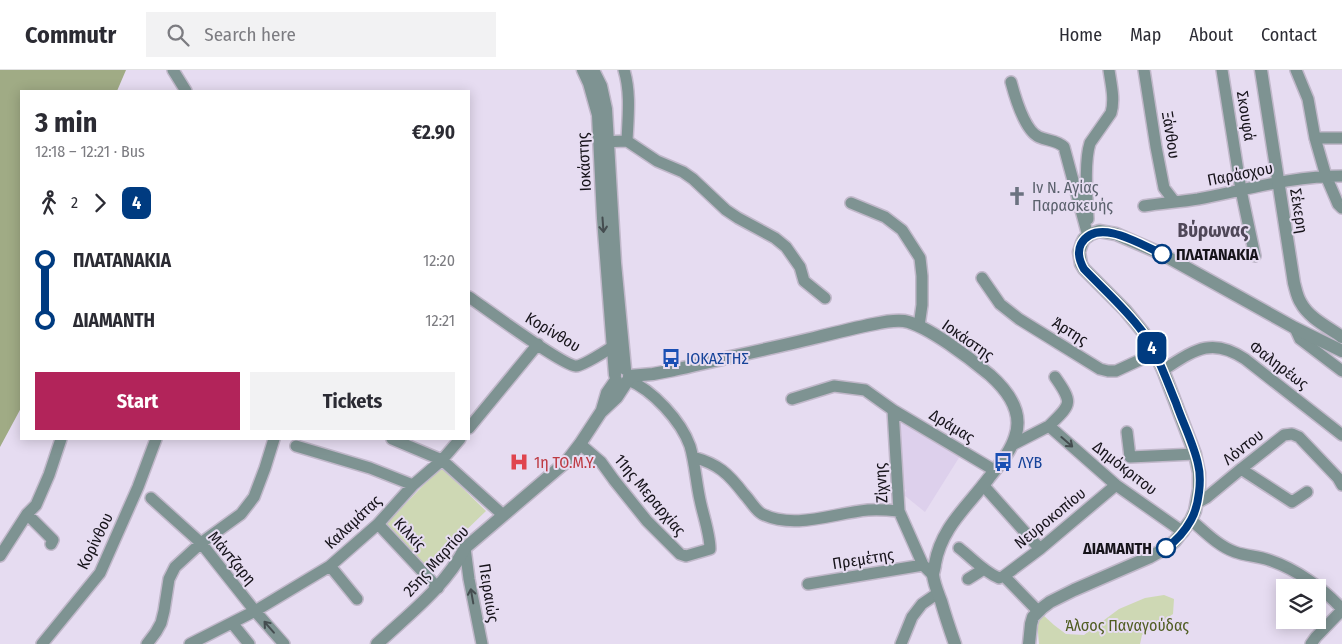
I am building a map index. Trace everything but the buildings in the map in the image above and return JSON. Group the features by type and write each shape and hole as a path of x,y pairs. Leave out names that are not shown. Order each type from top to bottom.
{"street":[{"path":"173,70 185,90"},
{"name":"Ιοκάστης","path":"583,70 589,83 604,142"},
{"name":"Ιοκάστης","path":"593,70 601,86 604,98 604,142 616,263 617,344 623,376 667,371 858,327 889,321 904,321 919,326 945,342 986,372 1002,386 1015,406 1018,425 1012,445 944,534 936,557 933,575 955,644"},
{"path":"624,70 629,104 627,141"},
{"path":"1088,236 1088,148 1111,113 1113,100 1109,70"},
{"name":"Ξάνθου","path":"1144,70 1164,188 1174,202"},
{"name":"Σκουφά","path":"1222,70 1241,190 1255,256"},
{"name":"Σέκερη","path":"1261,70 1294,283 1298,297 1305,309 1315,318 1342,336"},
{"path":"1296,70 1308,99 1326,176 1338,204 1342,208"},
{"path":"1011,82 1016,100 1032,131 1039,137 1056,141 1064,147 1088,236"},
{"path":"1316,138 1342,138"},
{"path":"604,142 627,141 657,161 682,172 700,185 726,210 775,238 786,247 800,267 804,281 825,298"},
{"name":"Παράσχου","path":"1144,206 1196,199 1278,183 1326,176 1342,176"},
{"path":"851,203 885,217 902,230 920,258 922,305 919,326"},
{"path":"1029,644 1030,624 1038,611 1050,602 1074,590 1133,565 1166,548 1183,532 1191,520 1197,503 1199,489 1198,464 1163,370 1143,332 1125,310 1084,269 1079,252 1082,243 1088,236 1100,231 1108,232 1136,242 1188,268 1295,328 1342,351"},
{"name":"Άρτης","path":"982,278 1000,304 1100,369 1108,372 1116,371 1155,353"},
{"name":"Κορίνθου","path":"470,298 567,363 577,366 617,344"},
{"path":"1295,328 1300,339 1342,371"},
{"path":"470,427 538,344"},
{"name":"Φαληρέως","path":"1163,370 1190,353 1208,348 1223,347 1245,359 1342,434"},
{"name":"25ης Μαρτίου","path":"377,644 438,588 466,548 558,469 580,444 601,412 617,397 623,376"},
{"name":"11ης Μεραρχίας","path":"580,444 601,462 656,531 680,554 686,556 710,549 697,487 693,457 684,433 673,418 644,387 623,376"},
{"path":"1012,445 1049,426 1066,409 1068,400 1066,392 1055,377"},
{"name":"Δράμας","path":"792,399 834,386 865,390 893,410 994,470"},
{"name":"Ζίχνης","path":"893,410 899,510 924,565 933,575"},
{"name":"Δημόκριτου","path":"1049,426 1116,485 1183,532"},
{"path":"1127,432 1130,457 1195,454"},
{"name":"Λόντου","path":"1197,503 1206,498 1284,435 1292,434 1299,437 1338,478 1342,485"},
{"path":"0,556 27,514 36,505 50,475 61,440"},
{"name":"Κορίνθου","path":"42,644 100,573 138,487 156,440"},
{"path":"147,644 160,623 164,611 169,579 175,567 201,543 241,514 254,497 274,440"},
{"path":"394,440 442,460 503,515"},
{"name":"Καλαμάτας","path":"190,644 255,611 330,566 378,524 413,486 442,460 459,440"},
{"path":"296,446 370,468 413,486"},
{"path":"693,457 717,466 728,475 760,512 782,519 811,519 868,510 899,510"},
{"path":"1241,468 1292,502 1307,492"},
{"path":"983,485 1040,548"},
{"name":"Νευροκοπίου","path":"1004,576 1116,485"},
{"name":"Μάντζαρη","path":"151,498 201,543 284,644"},
{"path":"27,514 53,540 51,544"},
{"path":"1191,520 1223,546 1234,552 1281,564 1303,577 1334,600 1342,609 1314,640"},
{"name":"Κιλκίς","path":"378,524 438,588"},
{"name":"Πειραιώς","path":"466,548 469,579 482,644"},
{"path":"959,548 993,576 999,578 1004,576 1038,611"},
{"name":"Πρεμέτης","path":"808,584 924,565"},
{"path":"330,566 358,599"},
{"path":"968,579 984,570"},
{"path":"901,644 912,617 922,604 938,593"},
{"path":"232,622 249,644"}],"shaded area":[{"path":"902,423 960,456 925,512 904,495 906,490 899,484 896,424"}],"green space":[{"path":"0,70 126,70 117,90 20,90 20,410 0,447"},
{"path":"441,467 486,511 426,569 385,525"},
{"name":"Άλσος Παναγούδας","path":"1164,595 1174,599 1173,614 1142,635 1140,644 1039,644 1037,621 1042,614 1066,634 1084,635 1119,609 1145,598"}],"bus line":[{"name":"4","path":"1162,254 1116,234 1104,231 1096,232 1084,239 1079,252 1084,269 1125,310 1143,332 1155,353 1198,464 1199,489 1195,511 1183,532 1166,548"}],"place":[{"name":"Ιν Ν. Αγίας Παρασκευής","path":"1017,196"},
{"name":"ΠΛΑΤΑΝΑΚΙΑ","path":"1162,254"},
{"name":"ΙΟΚΑΣΤΗΣ","path":"671,358"},
{"name":"1η ΤΟ.Μ.Υ.","path":"519,462"},
{"name":"ΛΥΒ","path":"1003,462"},
{"name":"ΔΙΑΜΑΝΤΗ","path":"1166,548"}],"district":[{"name":"Βύρωνας","path":"1213,230"}]}
